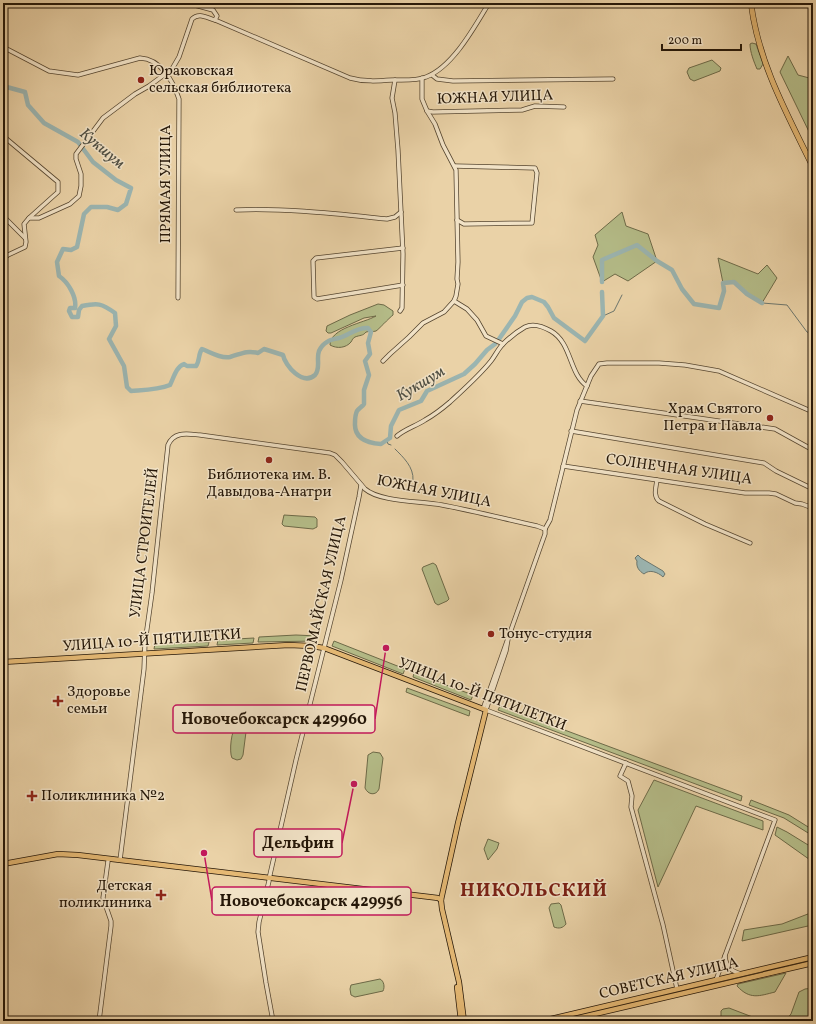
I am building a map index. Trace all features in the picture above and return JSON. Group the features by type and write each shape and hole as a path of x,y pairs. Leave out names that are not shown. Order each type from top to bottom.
{"highway":[{"path":"751,3 757,36 770,78 813,167"}],"main road":[{"name":"УЛИЦА 10-Й ПЯТИЛЕТКИ","path":"3,662 145,655 289,645 311,646 324,648 484,709"},
{"path":"461,1021 452,961 439,900 484,709"},
{"path":"3,865 68,857 108,860 439,900"},
{"name":"СОВЕТСКАЯ УЛИЦА","path":"542,1021 813,956"},
{"path":"452,961 461,995 464,1021"},
{"name":"СОВЕТСКАЯ УЛИЦА","path":"565,1021 813,963"},
{"path":"714,986 716,980"}],"street":[{"path":"187,3 213,10 217,16 215,20"},
{"path":"29,218 38,218 70,204 79,196 81,174 76,159 76,154 103,118 135,94 167,73 175,65 192,19 195,16 200,15 215,20 350,78 365,81 395,80 422,78 432,75 447,63 489,3"},
{"path":"3,47 49,71 78,75 140,58 146,58 167,73"},
{"name":"ПРЯМАЯ УЛИЦА","path":"167,73 179,99 178,298"},
{"path":"432,75 437,79 453,81 613,79"},
{"path":"384,362 390,354 409,338 423,323 444,312 454,301 458,284 456,279 457,220 455,166 442,145 422,99 422,78"},
{"path":"395,80 392,98 395,113 403,248 402,308 400,311"},
{"name":"ЮЖНАЯ УЛИЦА","path":"427,111 522,110 535,106 564,107"},
{"path":"3,136 58,182 58,192 24,224 26,238 25,247 3,259"},
{"path":"455,166 534,168 537,170 532,223 464,224 457,228"},
{"path":"236,210 255,209 325,213 387,219 395,217 401,212"},
{"path":"3,216 26,238"},
{"path":"457,220 464,224"},
{"path":"403,248 316,258 313,261 314,297 317,298 403,285"},
{"path":"454,301 467,309 477,320 486,336 503,344"},
{"path":"397,436 403,431 425,420 449,403 465,389 491,361 503,344 520,330 528,326 537,326 554,333 564,343 580,381 587,386"},
{"path":"484,709 545,534 545,529 550,520 580,402 593,372 599,364 659,363 686,365 719,371 813,412"},
{"path":"580,402 775,429 813,450"},
{"path":"572,431 764,462 776,471 813,489"},
{"name":"ЮЖНАЯ УЛИЦА","path":"170,441 176,436 186,434 323,451 333,454 338,458 368,492 388,498 457,508 545,529"},
{"name":"УЛИЦА СТРОИТЕЛЕЙ","path":"119,861 145,655 168,446 170,441"},
{"name":"СОЛНЕЧНАЯ УЛИЦА","path":"563,466 746,493 769,492 795,503 813,508"},
{"path":"657,480 655,494 659,501 750,544"},
{"name":"ПЕРВОМАЙСКАЯ УЛИЦА","path":"273,1021 258,932 259,922 361,485"},
{"path":"359,497 368,492"},
{"name":"УЛИЦА 10-Й ПЯТИЛЕТКИ","path":"484,709 775,820 726,955"},
{"path":"626,763 620,776 628,781 632,796 631,807 663,925 678,989"},
{"path":"99,1021 111,926 111,921 103,898 108,860"},
{"path":"726,955 726,962 729,968 734,972 742,974"},
{"path":"716,980 726,955"}],"green space":[{"path":"750,44 756,44 763,64 760,69 757,69 752,57"},
{"path":"788,56 798,75 813,79 813,140 780,72"},
{"path":"712,60 721,68 720,71 694,81 690,79 687,72 689,68"},
{"path":"622,212 626,226 648,234 657,261 628,281 615,274 602,282 593,257 598,245 595,235"},
{"path":"718,258 758,274 767,265 777,278 762,303 747,294 734,282 723,283"},
{"path":"378,304 384,305 393,311 393,315 377,330 366,332 363,335 355,337 344,347 330,345 331,339 341,330 376,316 364,318 331,333 326,331 327,326"},
{"path":"284,515 315,517 317,519 317,527 313,529 284,526 282,524"},
{"path":"433,563 436,565 449,599 438,605 435,603 422,569 423,567"},
{"path":"296,635 318,636 316,641 258,642 259,637"},
{"path":"254,638 253,643 217,645 218,640"},
{"path":"334,641 405,669 403,674 332,646"},
{"path":"209,642 208,646 154,649 155,644"},
{"path":"414,673 473,695 471,700 413,677"},
{"path":"407,688 470,711 469,716 406,692"},
{"path":"500,706 742,796 741,801 498,710"},
{"path":"237,726 244,727 246,732 243,755 241,759 237,760 232,758 231,755 231,741 233,731"},
{"path":"373,752 380,753 383,758 379,789 376,793 372,794 365,788 368,755"},
{"path":"654,780 763,821 763,830 696,806 658,887 638,810"},
{"path":"751,800 789,815 813,830 813,836 784,818 749,805"},
{"path":"777,827 813,848 813,862 775,835"},
{"path":"488,839 499,843 497,849 488,860 484,849"},
{"path":"559,903 561,905 566,924 559,928 554,927 549,908 551,904"},
{"path":"813,912 813,923 808,926 742,941 744,930 782,924"},
{"path":"786,973 775,992 755,996 746,993 737,986 738,984"},
{"path":"380,979 384,984 383,991 355,997 351,995 351,985"},
{"path":"813,988 813,1021 785,1021 791,1014 799,992 805,989"},
{"path":"729,1008 763,1021 721,1021 721,1011"}],"water":[{"path":"638,555 663,571 665,574 663,577 654,572 646,572 644,574 641,572 637,567 637,561 635,558"}],"waterway":[{"name":"Кукшум","path":"3,86 25,92 28,105 44,123 78,142 93,162 116,180 131,188 126,204 118,210 107,207 91,207 84,214 77,247 71,250 63,249 57,262 59,276 69,286 75,299 75,308 70,308 69,311 72,317 78,317 79,310 82,306 92,304 106,307 115,313 116,326 109,339 124,366 127,387 131,391 156,389 170,385 181,365 196,366 202,349 219,356 227,357 247,352 258,353 264,349 283,355 287,364 295,373 305,378 310,378 317,372 319,351 324,344 330,340 343,337 357,330 368,328 371,332 368,343 370,354 365,361 369,375 364,390 364,404 356,414 355,428 359,436 363,439 371,443 381,444 390,438 391,426 399,410 421,401 427,391 464,374 487,350 495,344"},
{"name":"Кукшум","path":"602,282 602,260 637,245 657,261 672,270 682,289 694,304 719,308 724,291 723,283 734,282 747,294 762,303"},
{"name":"Кукшум","path":"499,339 515,316 522,302 527,298 532,297 544,302 554,318 585,341 603,316 602,292"},
{"path":"603,316 614,311 622,295"},
{"name":"Кукшум","path":"762,303 787,305 807,332 813,335"},
{"name":"Кукшум","path":"387,441 388,444 391,445"},
{"path":"395,449 410,467 413,480"}],"place":[{"name":"Юраковская сельская библиотека","path":"141,80"},
{"name":"Храм Святого Петра и Павла","path":"770,418"},
{"name":"Библиотека им. В. Давыдова-Анатри","path":"269,460"},
{"name":"Тонус-студия","path":"491,634"},
{"name":"Новочебоксарск 429960","path":"386,648"},
{"name":"Здоровье семьи","path":"58,701"},
{"name":"Дельфин","path":"354,784"},
{"name":"Поликлиника №2","path":"32,796"},
{"name":"Новочебоксарск 429956","path":"204,853"},
{"name":"Детская поликлиника","path":"161,895"}],"district":[{"name":"НИКОЛЬСКИЙ","path":"534,891"}]}
